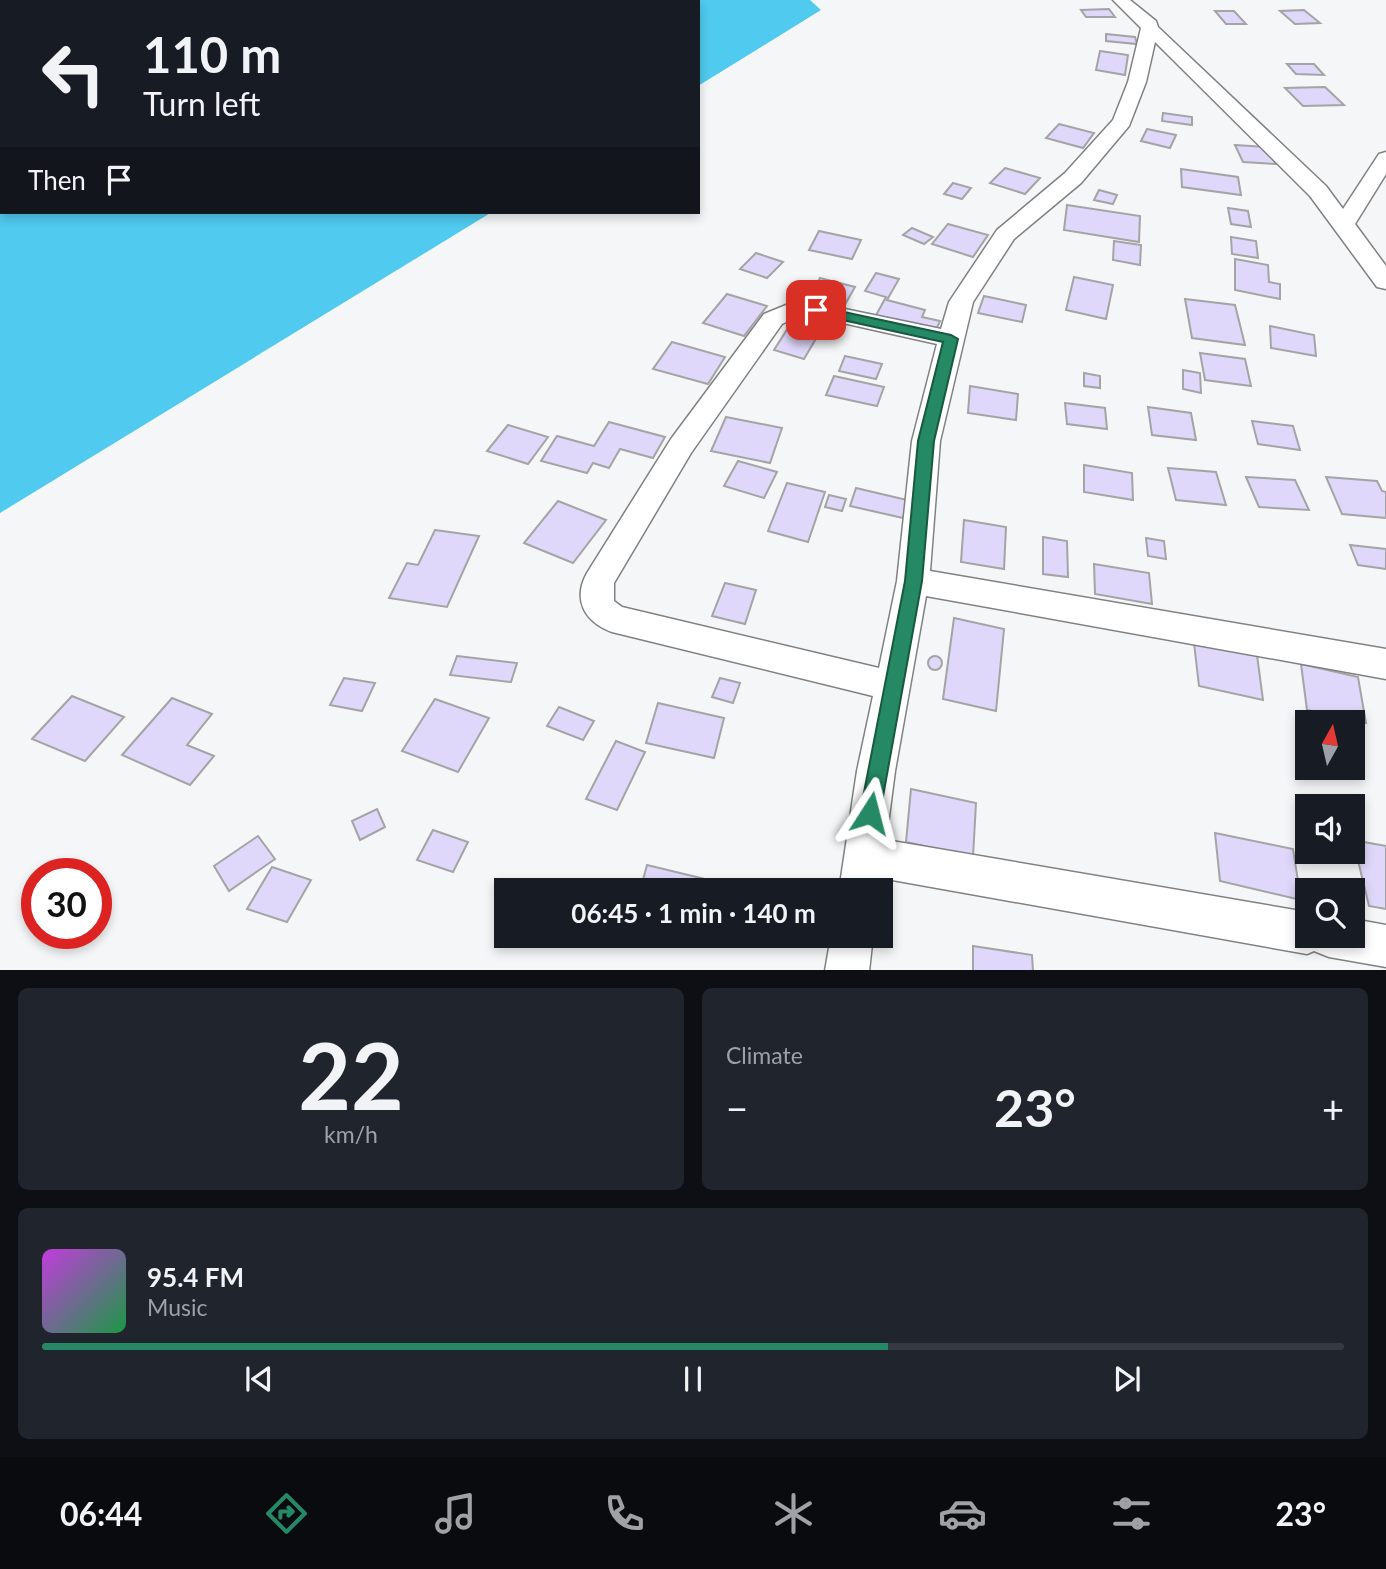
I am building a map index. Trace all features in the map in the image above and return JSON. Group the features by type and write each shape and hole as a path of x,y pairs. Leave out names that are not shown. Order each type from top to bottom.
{"street":[{"path":"1121,0 1318,191 1386,282"},
{"path":"1150,26 1138,82 1122,122 1073,178 1005,235 961,302 926,441 914,581 861,873 1295,931"},
{"path":"1343,225 1386,158"},
{"path":"893,686 612,618 597,606 598,582 681,446 773,319 791,312 816,310 951,339"},
{"path":"914,581 1386,664"},
{"path":"1365,942 1386,946"},
{"path":"847,970 850,948"}],"water":[{"path":"700,0 810,0 821,10 700,85"},
{"path":"0,214 489,214 0,513"}],"building":[{"path":"1109,9 1115,17 1086,17 1081,10"},
{"path":"1304,10 1320,23 1295,24 1280,11"},
{"path":"1215,11 1234,11 1246,24 1226,24"},
{"path":"1106,34 1135,37 1137,44 1106,41"},
{"path":"1100,51 1128,55 1125,75 1096,70"},
{"path":"1287,64 1314,64 1324,75 1296,74"},
{"path":"1325,87 1344,105 1303,106 1285,88"},
{"path":"1163,113 1192,117 1192,125 1162,121"},
{"path":"1059,124 1094,133 1083,148 1046,138"},
{"path":"1147,129 1176,135 1170,148 1141,141"},
{"path":"1235,145 1266,147 1276,164 1243,162"},
{"path":"1005,168 1040,178 1025,194 990,183"},
{"path":"1181,169 1238,177 1241,195 1182,187"},
{"path":"953,183 971,188 962,199 944,194"},
{"path":"1099,190 1117,195 1113,204 1094,200"},
{"path":"1067,205 1140,216 1139,242 1064,230"},
{"path":"1228,208 1248,211 1251,227 1231,224"},
{"path":"948,224 988,235 973,257 932,244"},
{"path":"912,228 933,237 924,244 903,235"},
{"path":"819,231 861,240 852,259 809,250"},
{"path":"1231,237 1256,241 1258,258 1232,254"},
{"path":"1114,241 1141,245 1140,265 1113,260"},
{"path":"756,253 783,262 767,278 740,269"},
{"path":"1235,259 1268,265 1269,282 1280,284 1280,299 1235,290"},
{"path":"876,273 899,279 887,300 925,310 922,317 940,321 936,330 875,317 886,297 865,291"},
{"path":"1074,277 1113,285 1106,319 1066,310"},
{"path":"820,278 855,287 843,308 808,300"},
{"path":"727,294 767,306 744,336 703,323"},
{"path":"984,296 1026,305 1022,322 978,313"},
{"path":"1185,299 1235,305 1245,345 1192,338"},
{"path":"795,317 824,325 804,359 774,350"},
{"path":"1270,326 1314,335 1316,356 1271,348"},
{"path":"672,342 725,357 708,384 653,369"},
{"path":"1200,353 1245,359 1251,386 1205,380"},
{"path":"845,356 882,364 876,379 839,371"},
{"path":"1183,370 1200,373 1201,393 1183,389"},
{"path":"1084,373 1100,376 1100,388 1084,386"},
{"path":"834,376 884,387 877,406 826,395"},
{"path":"970,386 1018,394 1016,420 968,413"},
{"path":"1065,403 1105,408 1107,429 1067,424"},
{"path":"1148,407 1191,413 1196,440 1152,435"},
{"path":"726,417 782,428 770,463 711,451"},
{"path":"1252,421 1293,426 1300,450 1258,444"},
{"path":"609,422 665,437 653,458 620,449 609,468 593,463 587,473 541,461 557,436 594,446"},
{"path":"508,425 548,437 528,464 487,451"},
{"path":"738,461 777,472 764,498 724,486"},
{"path":"1084,465 1132,473 1133,500 1084,492"},
{"path":"1168,468 1216,472 1226,505 1176,500"},
{"path":"1246,477 1295,480 1309,510 1259,507"},
{"path":"1326,477 1377,481 1382,491 1386,492 1386,518 1342,514"},
{"path":"787,483 825,492 808,542 768,531"},
{"path":"856,488 907,500 903,518 850,506"},
{"path":"829,495 846,499 842,511 825,507"},
{"path":"558,501 606,520 573,563 524,543"},
{"path":"964,520 1006,527 1004,569 961,562"},
{"path":"435,530 479,536 447,607 389,598 407,563 418,565"},
{"path":"1043,537 1067,541 1068,577 1043,574"},
{"path":"1146,538 1164,541 1166,559 1148,556"},
{"path":"1350,545 1386,549 1386,569 1358,565"},
{"path":"1094,564 1149,573 1152,604 1095,594"},
{"path":"725,583 756,590 745,624 712,616"},
{"path":"954,618 1004,629 996,711 943,699"},
{"path":"1194,643 1257,655 1263,700 1199,686"},
{"path":"457,656 517,663 511,682 450,675"},
{"path":"935,656 940,658 940,668 935,670 930,668 928,663 930,658"},
{"path":"1301,664 1358,677 1364,710 1307,710"},
{"path":"344,678 375,683 362,711 330,705"},
{"path":"720,678 740,683 733,703 712,697"},
{"path":"72,696 124,717 85,761 32,739"},
{"path":"172,698 212,714 187,745 214,756 190,785 122,755"},
{"path":"435,699 489,718 458,772 402,751"},
{"path":"658,703 724,718 714,758 646,743"},
{"path":"559,707 594,721 583,740 547,726"},
{"path":"616,741 645,752 617,810 586,799"},
{"path":"911,789 976,803 973,857 906,842"},
{"path":"377,809 385,827 360,840 352,821"},
{"path":"433,830 468,842 453,872 417,860"},
{"path":"1215,833 1293,849 1298,878 1295,878 1295,899 1220,881"},
{"path":"258,836 275,859 229,891 214,866"},
{"path":"1365,842 1386,846 1386,909 1369,906 1365,878 1362,878 1359,864 1365,864"},
{"path":"647,865 701,878 644,878"},
{"path":"272,867 311,880 287,922 247,909"},
{"path":"973,946 1032,955 1033,970 973,970"}],"route":[{"path":"816,310 951,339 926,441 914,581 870,813"}]}
